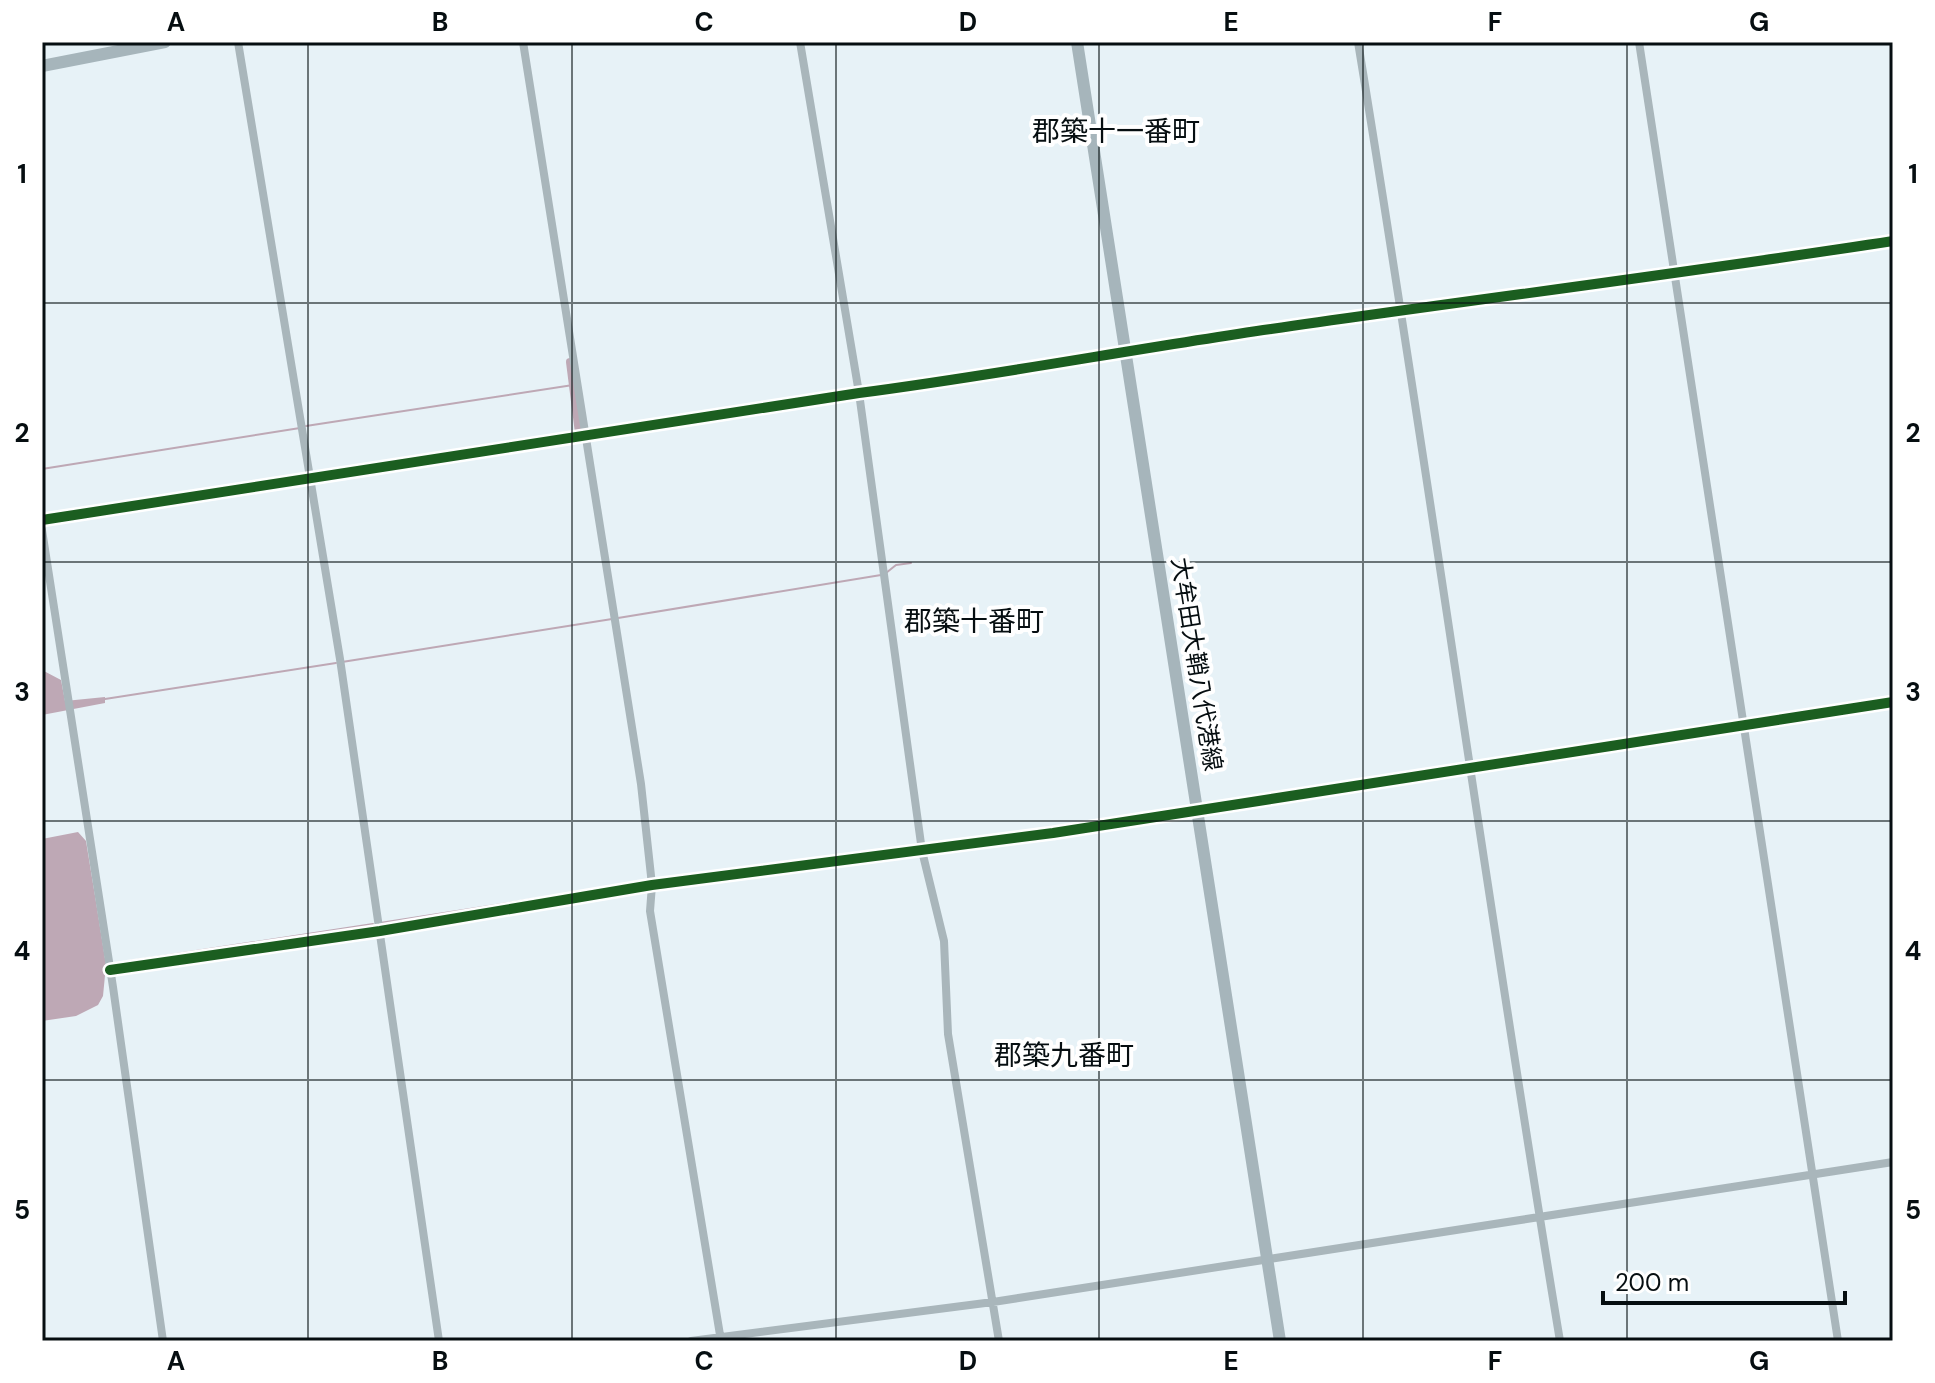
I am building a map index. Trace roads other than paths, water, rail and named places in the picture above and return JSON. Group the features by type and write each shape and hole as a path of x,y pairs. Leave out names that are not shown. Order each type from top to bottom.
{"main road":[{"path":"42,66 165,42"},
{"name":"大牟田大鞘八代港線","path":"1077,42 1280,1341"}],"street":[{"path":"238,42 340,662 439,1341"},
{"path":"523,42 641,784 652,885 650,911 720,1338"},
{"path":"800,42 859,393 922,851 944,941 948,1034 999,1341"},
{"path":"1358,42 1560,1341"},
{"path":"1639,42 1838,1341"},
{"path":"42,520 310,475 978,377 1126,350 1676,275 1893,241"},
{"path":"42,530 110,966 163,1341"},
{"path":"110,966 652,885 1053,833 1893,702"},
{"path":"691,1341 993,1302 1893,1162"}],"waterway":[{"path":"861,388 1088,354"},
{"path":"570,362 579,433"},
{"path":"306,426 573,385"},
{"path":"695,414 855,389"},
{"path":"42,469 300,428"},
{"path":"434,455 546,438"},
{"path":"312,473 357,467"},
{"path":"197,492 305,474"},
{"path":"886,573 896,565 911,563"},
{"path":"618,618 881,575"},
{"path":"342,662 612,619"},
{"path":"105,699 336,663"},
{"path":"380,923 604,888"},
{"path":"111,964 373,924"}],"district":[{"name":"郡築十一番町","path":"1116,131"},
{"name":"郡築十番町","path":"974,621"},
{"name":"郡築九番町","path":"1064,1055"}]}
